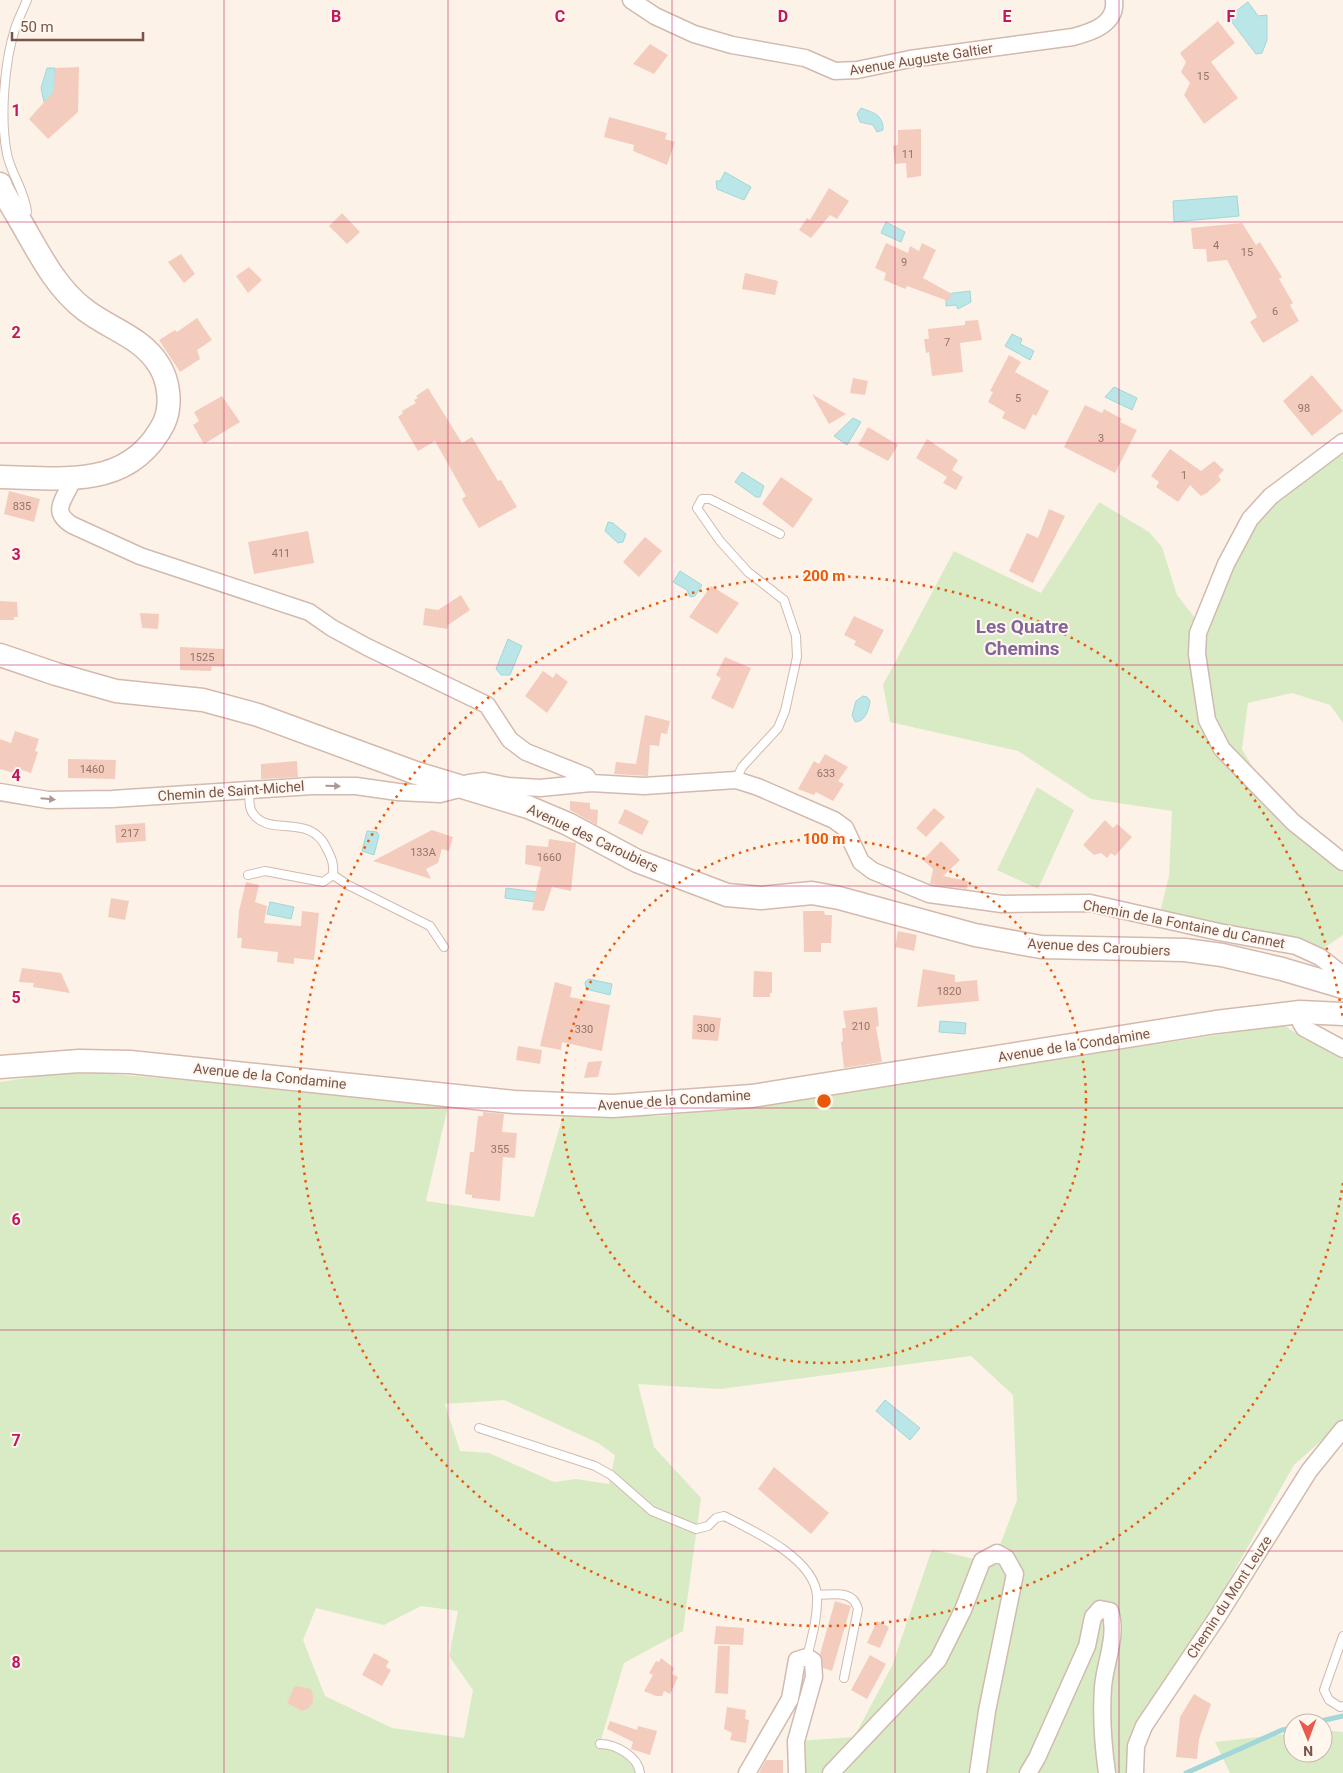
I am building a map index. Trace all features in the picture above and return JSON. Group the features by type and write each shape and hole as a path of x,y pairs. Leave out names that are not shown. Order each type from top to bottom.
{"street":[{"name":"Avenue Auguste Galtier","path":"631,0 654,16 694,34 732,45 805,58 835,71 857,70 901,61 1073,37 1094,32 1107,23 1114,6 1114,0"},
{"path":"0,184 60,285 84,309 147,348 160,366 168,386 166,417 157,436 137,458 124,466 98,476 73,478 0,477"},
{"path":"1343,442 1270,496 1250,519 1226,564 1198,632 1197,654 1206,720 1222,749 1293,822 1343,862"},
{"name":"Chemin de la Fontaine du Cannet","path":"73,478 60,505 63,519 72,525 140,556 309,612 332,628 367,647 487,705 510,740 526,752 586,776 591,783 644,786 736,780 834,820 845,828 861,862 873,871 929,894 1002,904 1090,903 1193,927 1296,946 1320,957 1343,975"},
{"name":"Avenue des Caroubiers","path":"0,655 56,674 116,691 203,700 258,715 463,788 528,807 568,824 637,862 727,895 761,898 812,893 839,898 975,936 1041,947 1185,950 1222,955 1282,969 1343,988"},
{"name":"Chemin de Saint-Michel","path":"0,792 48,800 112,799 249,789 356,786 398,792 440,794 463,788 469,783 484,781 508,786 540,788 591,783"},
{"path":"1300,1012 1301,1023 1304,1028 1343,1048"},
{"name":"Avenue de la Condamine","path":"0,1068 79,1061 130,1062 514,1102 613,1106 752,1096 1216,1022 1300,1012 1343,1014"},
{"name":"Chemin du Mont Leuze","path":"1135,1773 1136,1746 1144,1726 1218,1616 1309,1471 1343,1429"},
{"path":"831,1773 938,1660 963,1610 982,1560 997,1553 1006,1558 1015,1574 987,1711 978,1773"},
{"path":"1028,1773 1037,1758 1087,1646 1093,1617 1100,1609 1110,1611 1114,1622 1103,1687 1103,1743 1107,1773"},
{"path":"747,1773 790,1699 797,1660 807,1657 813,1660 814,1677 796,1741 797,1773"}],"lane":[{"path":"20,220 27,212 26,203 10,168 6,151 4,97 15,29 27,0"},
{"path":"736,780 742,767 778,728 785,711 797,657 796,636 784,600 748,572 720,541 697,508 702,499 710,498 780,534"},
{"path":"248,875 265,872 323,882 332,875 334,863 323,839 312,830 271,824 257,819 250,810 249,789"},
{"path":"332,875 348,886 430,926 444,947"},
{"path":"479,1428 595,1466 611,1476 652,1511 696,1529 708,1526 716,1518 724,1516 772,1539 810,1574 817,1595 813,1633 807,1657"},
{"path":"817,1595 849,1595 856,1601 858,1609 844,1678"},
{"path":"1343,1636 1324,1690 1329,1700 1340,1707 1343,1706"},
{"path":"600,1744 609,1744 626,1752 640,1773"}],"green space":[{"path":"1343,448 1343,723 1330,705 1292,693 1248,703 1242,749 1287,826 1343,872 1343,935 1321,950 1158,920 1169,876 1172,811 1091,799 1018,751 890,722 883,685 954,551 1041,593 1099,502 1149,532 1162,547 1177,595 1206,632 1234,561 1263,512"},
{"path":"1037,787 1074,810 1038,889 997,870"},
{"path":"1284,1025 1304,1039 1343,1054 1343,1421 1294,1465 1136,1745 1135,1773 797,1773 796,1741 854,1737 892,1666 932,1549 982,1561 997,1553 1017,1500 1013,1395 971,1356 720,1389 638,1384 654,1447 701,1498 683,1631 624,1663 600,1743 626,1752 640,1773 0,1773 0,1082 45,1075 99,1073 449,1102 426,1201 534,1217 563,1115 658,1116 717,1110","holes":["504,1400 598,1443 615,1455 609,1484 576,1479 554,1482 489,1453 460,1451 445,1404","421,1606 458,1611 449,1656 473,1690 464,1738 392,1728 325,1696 303,1640 316,1608 384,1625"]},
{"path":"1333,1731 1343,1732 1343,1773 1230,1773 1215,1742 1283,1734 1283,1763 1333,1763"}],"water":[{"path":"1248,2 1258,16 1267,15 1267,40 1262,53 1256,54 1228,17"},
{"path":"47,68 55,68 55,93 44,102 41,88"},
{"path":"861,108 873,112 879,117 883,130 877,132 873,125 860,122 857,114"},
{"path":"725,172 751,187 744,200 717,189 716,181 720,181"},
{"path":"1237,196 1239,216 1174,222 1173,201"},
{"path":"886,222 905,232 901,242 881,233"},
{"path":"970,291 971,302 958,309 956,305 946,306 946,294"},
{"path":"1012,334 1022,339 1020,344 1034,351 1030,360 1005,346"},
{"path":"1114,387 1137,398 1132,410 1105,397"},
{"path":"853,418 861,422 847,445 834,436"},
{"path":"742,472 764,486 760,497 756,497 735,482"},
{"path":"608,522 613,523 626,534 623,542 618,543 605,531"},
{"path":"680,571 702,585 695,596 690,597 687,590 673,582"},
{"path":"508,639 522,646 510,675 501,675 496,669"},
{"path":"863,696 867,697 870,701 869,708 864,718 855,722 852,715 856,701"},
{"path":"367,831 377,832 379,835 374,855 362,851"},
{"path":"506,888 537,892 536,902 505,898"},
{"path":"270,902 294,907 291,919 267,914"},
{"path":"589,979 612,984 610,995 586,989 585,982"},
{"path":"940,1021 966,1023 965,1034 939,1032"},
{"path":"885,1400 920,1428 910,1440 876,1411"}],"building":[{"path":"1218,21 1235,43 1211,62 1238,98 1204,124 1184,95 1190,83 1181,72 1186,62 1180,53"},
{"path":"650,44 668,55 654,74 633,64"},
{"path":"79,67 78,112 48,139 29,119 54,91 55,68"},
{"path":"609,117 667,133 665,139 675,142 667,165 633,151 634,145 604,137"},
{"path":"921,129 921,176 907,178 906,163 895,164 893,146 898,145 898,130"},
{"path":"829,188 849,201 837,219 830,215 811,238 799,230 807,218 810,220"},
{"path":"342,213 360,232 347,244 329,226"},
{"path":"1242,223 1256,245 1260,242 1282,277 1279,279 1293,303 1290,305 1299,321 1263,343 1250,322 1257,317 1227,260 1207,262 1206,249 1193,249 1191,228"},
{"path":"886,243 908,253 910,246 919,251 922,243 936,250 923,278 952,294 948,301 907,286 905,289 884,280 886,273 875,268"},
{"path":"181,254 195,274 184,283 168,262"},
{"path":"249,267 262,280 248,293 236,276"},
{"path":"745,273 778,281 775,295 742,289"},
{"path":"197,318 212,340 197,350 200,359 180,372 159,340 175,330 177,332"},
{"path":"978,320 982,340 960,343 963,372 932,376 929,352 926,353 924,339 929,339 928,329 965,325 965,321"},
{"path":"1009,355 1021,362 1015,372 1049,391 1036,416 1033,414 1025,430 1002,418 1005,412 988,402 993,392 990,391"},
{"path":"1312,375 1343,411 1312,436 1283,401"},
{"path":"853,378 868,381 865,395 850,393"},
{"path":"428,388 462,443 472,437 498,481 501,480 517,507 479,528 462,499 466,496 435,441 418,451 398,417 403,413 402,411 416,403 414,400 418,398 416,396"},
{"path":"812,394 846,414 829,424"},
{"path":"222,396 240,422 204,444 193,425 199,421 194,412"},
{"path":"1085,405 1102,413 1104,409 1122,419 1120,422 1137,430 1115,473 1064,447"},
{"path":"868,427 898,445 888,461 858,445"},
{"path":"927,439 958,460 952,470 963,477 956,490 943,483 947,477 916,458"},
{"path":"1170,449 1201,471 1214,461 1224,470 1218,476 1221,480 1201,496 1190,485 1178,502 1156,487 1159,482 1151,476"},
{"path":"781,477 813,499 793,528 762,504"},
{"path":"9,491 40,499 34,522 4,514"},
{"path":"1049,509 1065,516 1033,583 1009,571 1027,533 1038,538"},
{"path":"308,531 314,563 254,574 248,542"},
{"path":"645,537 662,551 639,577 623,562"},
{"path":"711,586 739,603 717,634 689,617"},
{"path":"461,595 470,610 448,625 447,629 423,625 425,608 438,610"},
{"path":"0,601 17,602 18,617 14,617 14,620 0,620"},
{"path":"140,613 159,614 158,629 142,628"},
{"path":"854,616 884,630 871,654 854,645 856,641 844,635"},
{"path":"180,647 224,649 224,667 212,666 211,671 180,670"},
{"path":"725,657 751,668 733,709 711,698 721,678 716,675"},
{"path":"543,671 553,678 556,673 568,682 547,713 525,696"},
{"path":"645,715 670,721 667,734 661,733 659,746 650,745 648,776 614,774 616,762 636,764"},
{"path":"15,731 39,739 35,751 38,752 31,773 16,768 14,773 0,769 0,739 11,743"},
{"path":"825,754 848,767 838,781 844,784 833,801 816,792 814,795 798,789 814,761 819,764"},
{"path":"68,759 116,760 115,779 68,778"},
{"path":"297,761 298,777 261,779 261,764"},
{"path":"570,801 590,803 590,809 598,810 597,825 570,810"},
{"path":"934,808 945,817 926,837 916,828"},
{"path":"625,809 649,821 642,835 618,823"},
{"path":"1105,820 1113,828 1117,824 1132,837 1115,856 1111,853 1107,858 1101,853 1094,855 1083,845"},
{"path":"145,823 146,841 116,843 115,825"},
{"path":"432,830 453,837 449,851 442,849 438,863 426,869 431,879 373,861"},
{"path":"549,839 576,843 571,891 552,887 544,911 532,910 541,867 525,864 526,845 548,847"},
{"path":"941,841 960,860 943,876 968,881 967,889 930,884 933,869 923,860"},
{"path":"246,882 259,885 255,902 267,906 264,923 301,926 302,911 319,913 314,960 294,958 294,964 277,962 278,952 241,948 242,938 237,938 239,911"},
{"path":"111,898 129,901 125,920 108,917"},
{"path":"803,911 824,911 825,915 832,915 831,943 821,943 821,952 804,952"},
{"path":"898,931 917,935 914,951 895,947"},
{"path":"22,968 61,973 70,993 33,987 34,983 19,982"},
{"path":"923,969 955,975 955,982 977,980 979,1001 917,1007"},
{"path":"754,971 772,972 772,993 770,993 770,997 753,997"},
{"path":"555,982 572,987 570,997 610,1005 602,1051 562,1042 561,1050 540,1046"},
{"path":"877,1007 879,1026 876,1027 882,1062 844,1068 841,1042 843,1041 842,1028 846,1028 843,1011"},
{"path":"693,1015 721,1018 718,1041 692,1039"},
{"path":"518,1046 542,1050 540,1064 516,1060"},
{"path":"602,1061 598,1077 584,1078 588,1062"},
{"path":"483,1112 504,1114 502,1132 517,1133 515,1158 503,1157 500,1201 472,1198 472,1195 465,1194 470,1152 474,1152 478,1116 483,1116"},
{"path":"774,1467 829,1513 811,1534 758,1489"},
{"path":"835,1601 851,1606 832,1671 823,1668 820,1654"},
{"path":"877,1621 889,1627 880,1648 867,1643"},
{"path":"716,1626 744,1628 743,1645 714,1644"},
{"path":"718,1646 730,1646 728,1694 715,1693"},
{"path":"374,1653 389,1661 386,1667 391,1670 382,1686 362,1675"},
{"path":"870,1655 886,1664 867,1699 851,1690"},
{"path":"661,1658 674,1668 672,1674 678,1677 670,1694 664,1691 662,1696 656,1696 644,1691 653,1675 649,1673 656,1661 659,1662"},
{"path":"294,1687 311,1689 313,1696 313,1702 309,1708 302,1711 287,1703"},
{"path":"1194,1694 1211,1704 1199,1739 1197,1759 1176,1757 1180,1717"},
{"path":"727,1707 746,1710 745,1719 749,1720 746,1743 730,1740 732,1733 724,1729"},
{"path":"610,1721 637,1730 638,1726 657,1731 650,1755 631,1749 633,1742 607,1729"},
{"path":"766,1760 783,1760 783,1773 759,1773"}],"waterway":[{"path":"1333,1718 1343,1716"},
{"path":"1186,1773 1283,1730"}],"district":[{"name":"Les Quatre Chemins","path":"1022,637"}]}
